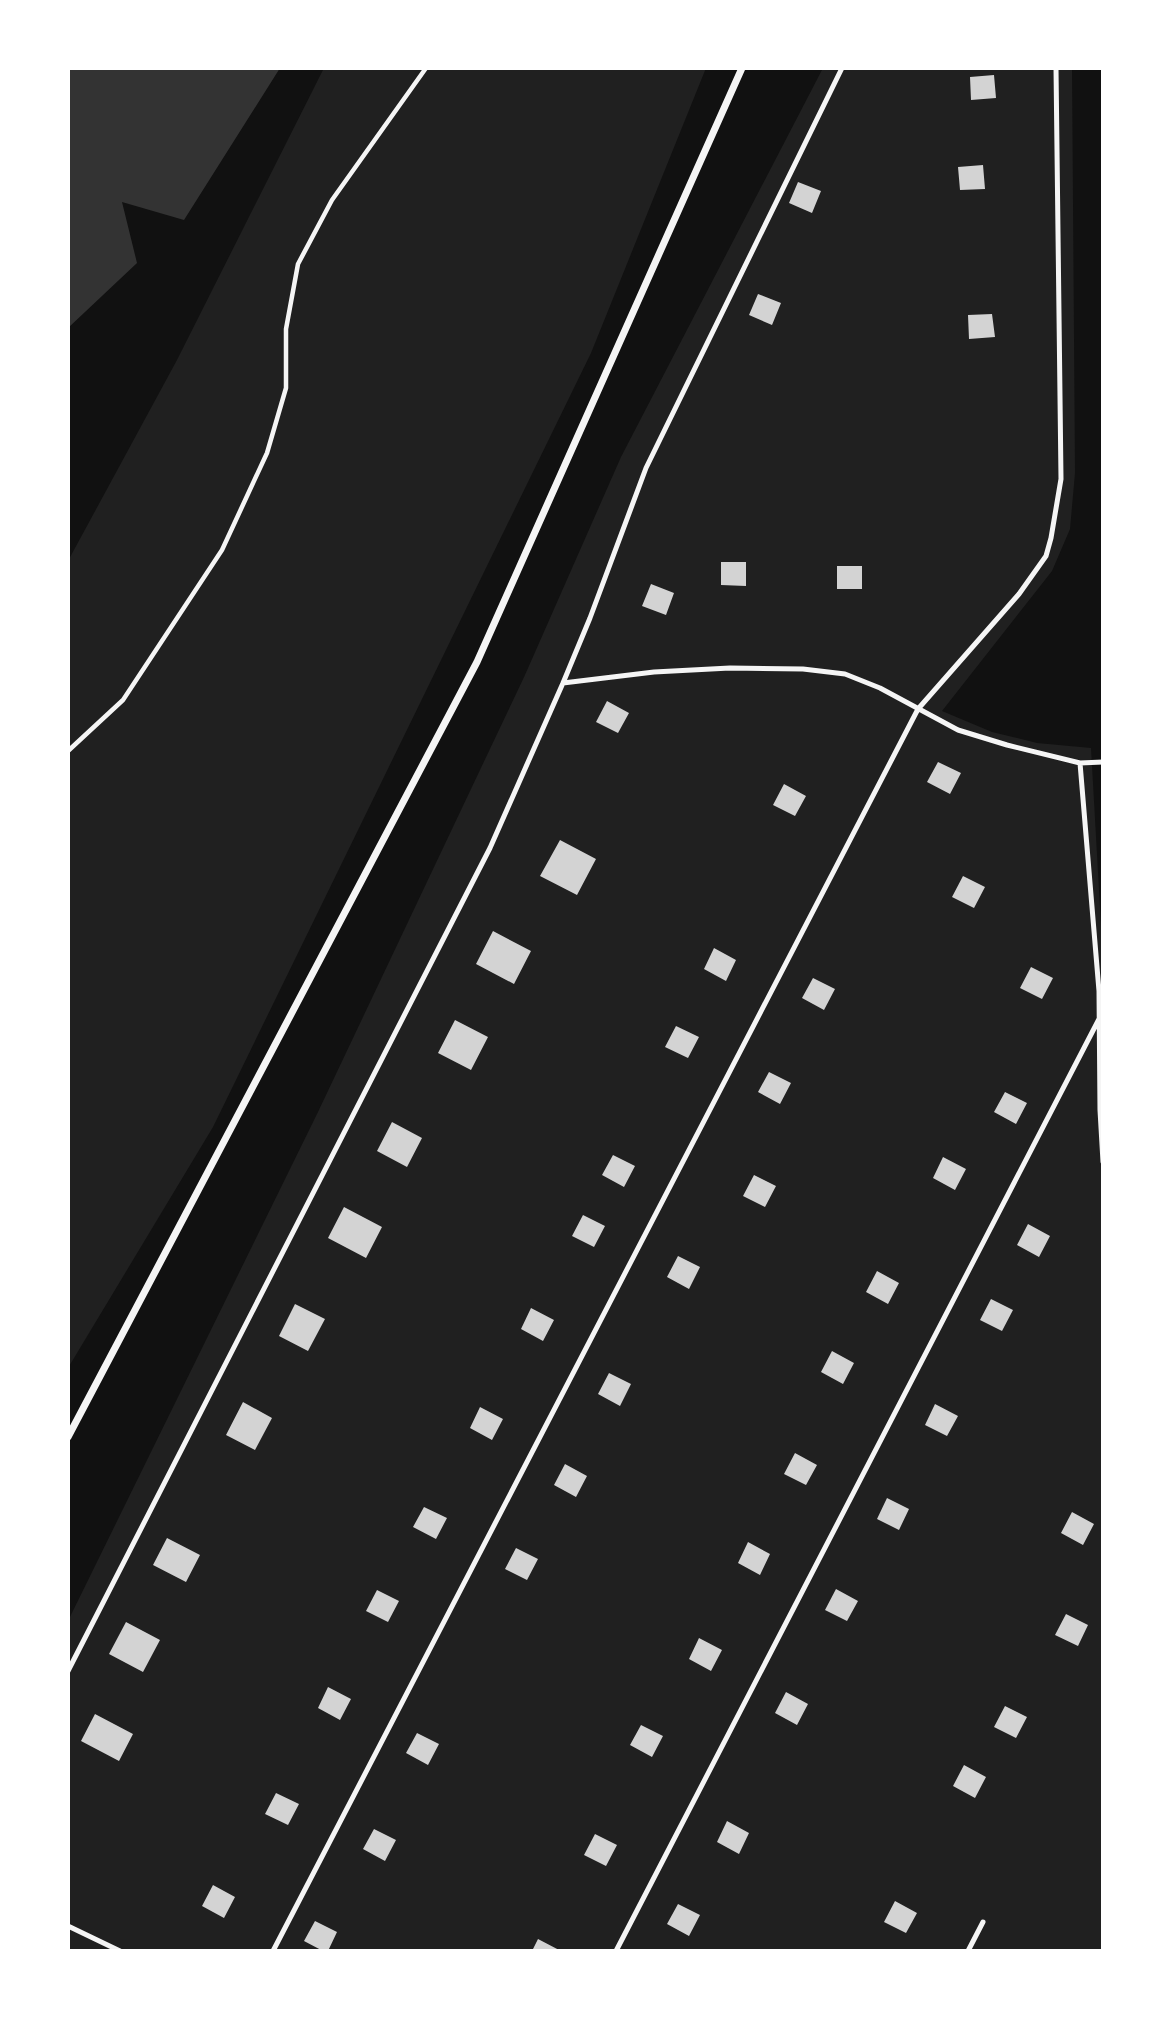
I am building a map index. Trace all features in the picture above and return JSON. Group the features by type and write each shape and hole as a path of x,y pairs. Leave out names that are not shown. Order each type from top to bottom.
{"street":[{"path":"68,1437 477,662 742,68"}],"lane":[{"path":"68,1671 489,848 590,618 646,468 842,68"},
{"path":"273,1951 918,709 1019,594 1046,556 1060,479 1056,68"},
{"path":"563,683 654,671 730,668 803,669 845,674 880,688 958,730 1080,763 1103,762"},
{"path":"1080,763 1099,991 1103,1162"},
{"path":"616,1951 1100,1019"},
{"path":"968,1951 983,1922"},
{"path":"68,1926 120,1951"}],"path":[{"path":"68,751 123,700 222,550 267,453 286,388 286,329 298,264 332,200 426,68"}],"shaded area":[{"path":"68,68 280,68 184,220 122,202 137,263 68,328"},
{"path":"324,68 706,68 591,353 213,1127 68,1368 68,561 177,360"},
{"path":"823,68 1072,68 1075,473 1070,529 1052,571 942,711 992,732 1037,743 1091,748 1103,961 1103,1951 68,1951 68,1621 318,1112 525,675 621,457"}],"building":[{"path":"994,75 996,98 971,100 970,77"},
{"path":"983,165 985,189 960,190 958,167"},
{"path":"798,182 821,191 812,213 789,203"},
{"path":"758,294 781,303 772,325 749,315"},
{"path":"992,314 995,337 969,339 968,315"},
{"path":"721,562 746,562 746,586 721,585"},
{"path":"837,566 862,566 862,589 837,589"},
{"path":"651,584 674,593 666,615 642,606"},
{"path":"607,701 629,713 618,733 596,722"},
{"path":"938,762 961,773 950,794 927,782"},
{"path":"784,784 806,796 795,816 773,805"},
{"path":"560,840 596,859 577,895 540,876"},
{"path":"963,876 985,887 974,908 952,897"},
{"path":"493,931 531,951 514,984 476,964"},
{"path":"714,948 736,960 726,981 704,969"},
{"path":"1031,967 1053,978 1042,999 1020,988"},
{"path":"813,978 835,989 824,1010 802,998"},
{"path":"455,1020 488,1037 471,1070 438,1053"},
{"path":"676,1026 699,1037 688,1058 665,1047"},
{"path":"769,1072 791,1083 780,1104 758,1092"},
{"path":"1005,1092 1027,1103 1016,1124 994,1112"},
{"path":"392,1122 422,1138 407,1167 377,1151"},
{"path":"613,1155 635,1166 624,1187 602,1175"},
{"path":"943,1157 966,1169 955,1190 933,1178"},
{"path":"754,1175 776,1186 765,1207 743,1196"},
{"path":"344,1207 382,1227 366,1258 328,1238"},
{"path":"583,1215 605,1226 594,1247 572,1236"},
{"path":"1028,1224 1050,1236 1039,1257 1017,1245"},
{"path":"678,1256 700,1267 689,1289 667,1277"},
{"path":"877,1271 899,1283 888,1304 866,1292"},
{"path":"991,1299 1013,1310 1002,1331 980,1320"},
{"path":"295,1304 325,1319 308,1351 279,1336"},
{"path":"531,1308 554,1320 543,1341 521,1329"},
{"path":"832,1351 854,1363 843,1384 821,1372"},
{"path":"609,1373 631,1384 620,1406 598,1394"},
{"path":"243,1402 272,1418 255,1450 226,1435"},
{"path":"935,1404 958,1416 947,1436 925,1425"},
{"path":"480,1407 503,1419 492,1440 470,1428"},
{"path":"795,1453 817,1465 806,1485 784,1474"},
{"path":"565,1464 587,1476 576,1497 554,1485"},
{"path":"887,1498 909,1509 899,1530 877,1519"},
{"path":"424,1507 447,1518 436,1539 413,1527"},
{"path":"1072,1512 1094,1524 1083,1545 1061,1533"},
{"path":"167,1538 200,1555 186,1582 153,1565"},
{"path":"748,1542 770,1554 760,1575 738,1563"},
{"path":"516,1548 538,1559 527,1580 505,1569"},
{"path":"836,1589 858,1601 847,1621 825,1610"},
{"path":"377,1590 399,1601 388,1622 366,1611"},
{"path":"1066,1614 1088,1625 1078,1646 1055,1635"},
{"path":"126,1622 160,1640 143,1672 109,1654"},
{"path":"699,1638 722,1650 711,1671 689,1659"},
{"path":"328,1687 351,1699 340,1720 318,1708"},
{"path":"786,1692 808,1704 797,1725 775,1713"},
{"path":"1005,1706 1027,1717 1016,1738 994,1727"},
{"path":"95,1714 133,1734 119,1761 81,1741"},
{"path":"641,1725 663,1736 652,1757 630,1745"},
{"path":"417,1733 439,1744 428,1765 406,1753"},
{"path":"964,1765 986,1777 975,1798 953,1786"},
{"path":"276,1793 299,1804 288,1825 265,1814"},
{"path":"727,1821 749,1833 739,1854 717,1842"},
{"path":"374,1829 396,1840 385,1861 363,1849"},
{"path":"595,1834 617,1845 606,1866 584,1855"},
{"path":"213,1885 235,1897 224,1918 202,1906"},
{"path":"895,1901 917,1913 906,1933 884,1922"},
{"path":"678,1904 700,1915 689,1936 667,1924"},
{"path":"315,1921 337,1932 328,1951 304,1941"},
{"path":"538,1939 561,1951 532,1951"}]}
